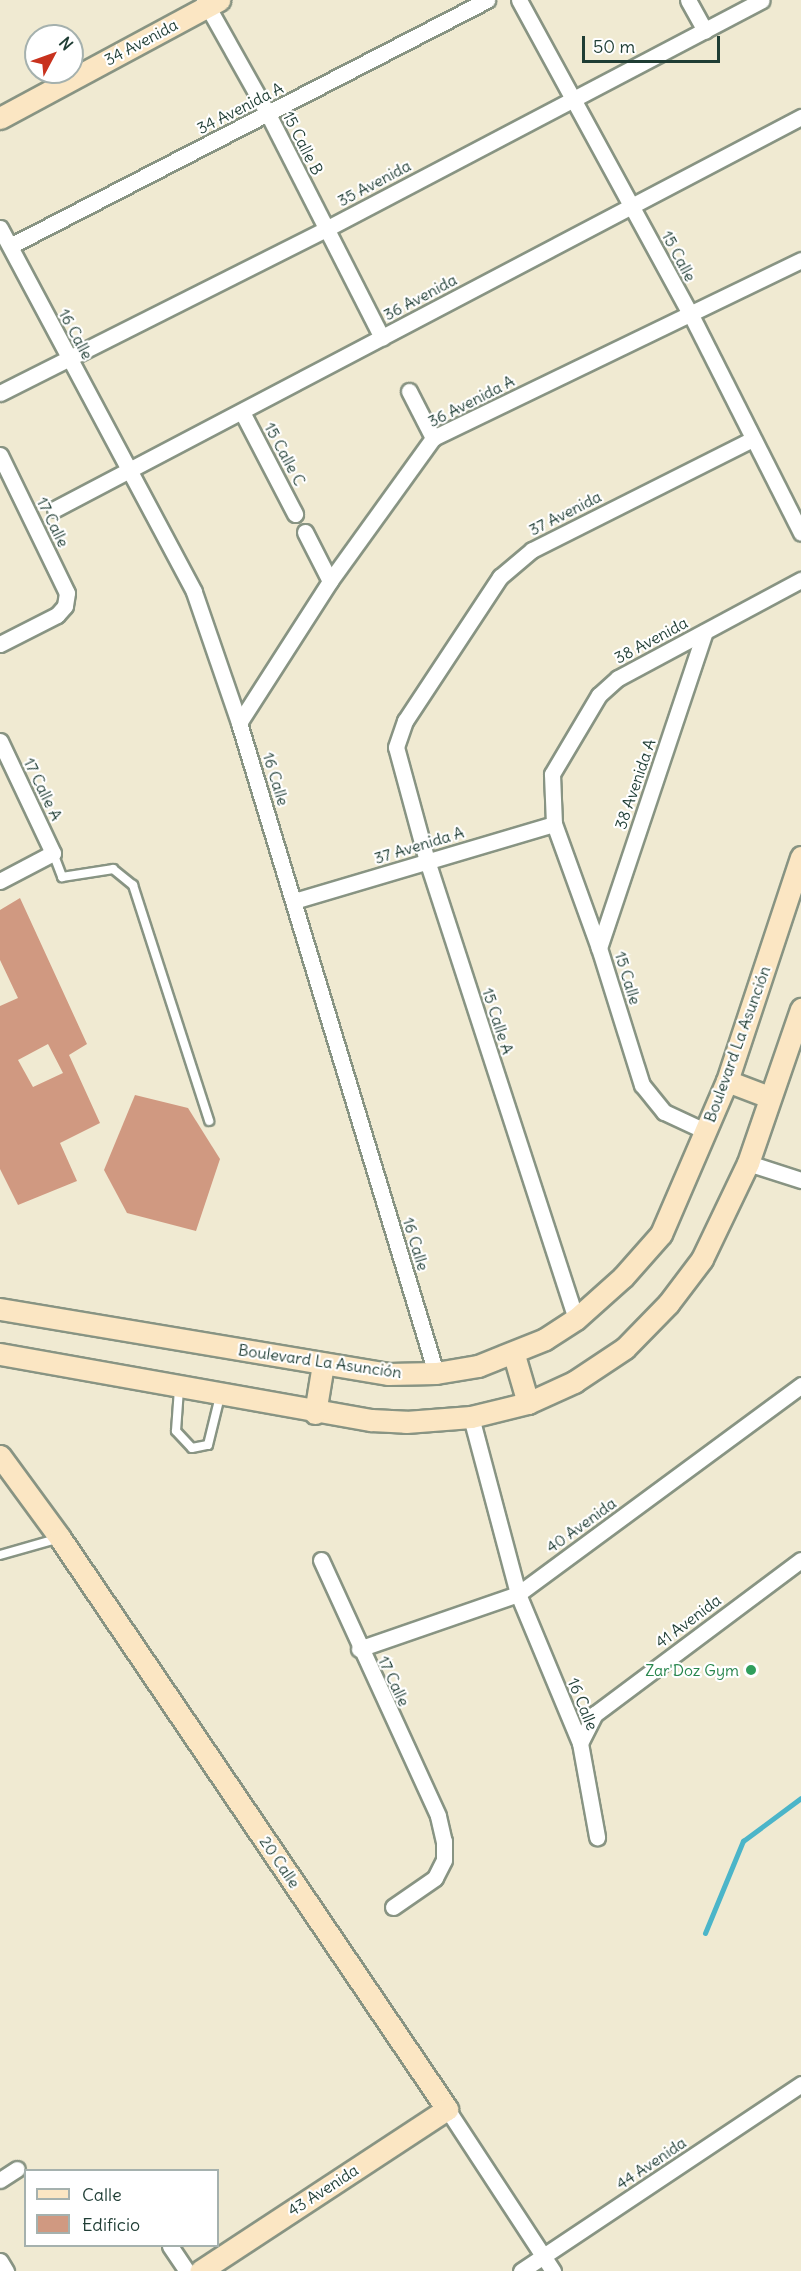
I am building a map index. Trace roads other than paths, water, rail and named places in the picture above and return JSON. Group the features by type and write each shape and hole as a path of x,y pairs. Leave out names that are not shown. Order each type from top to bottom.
{"main road":[{"name":"34 Avenida","path":"0,118 210,2"},
{"name":"Boulevard La Asunción","path":"0,1309 388,1374 436,1373 478,1366 514,1355 576,1318 623,1277 661,1234 727,1081 801,857"},
{"path":"0,1353 315,1413 406,1422 471,1417 528,1402 574,1382 625,1347 668,1304 702,1259 748,1163 769,1096 801,1009"},
{"path":"727,1081 769,1096"},
{"path":"514,1355 528,1402"},
{"path":"315,1413 323,1364"},
{"name":"20 Calle","path":"0,1456 60,1538 447,2109"},
{"name":"43 Avenida","path":"200,2271 447,2109"}],"street":[{"name":"34 Avenida A","path":"10,246 487,0"},
{"name":"15 Calle","path":"519,0 570,98 691,315 801,533"},
{"path":"688,0 705,31"},
{"name":"35 Avenida","path":"0,393 326,229 570,98 762,0"},
{"name":"15 Calle B","path":"210,2 382,338"},
{"name":"36 Avenida","path":"55,509 382,338 631,204 801,117"},
{"name":"16 Calle","path":"0,228 128,472 194,592 240,723 436,1373"},
{"name":"36 Avenida A","path":"240,723 330,581 433,438 801,260"},
{"path":"409,391 433,438"},
{"name":"15 Calle C","path":"242,412 295,514"},
{"name":"37 Avenida","path":"399,732 500,577 532,550 753,439"},
{"name":"17 Calle","path":"0,455 67,593 65,606 57,615 0,644"},
{"path":"305,532 330,581"},
{"name":"38 Avenida","path":"551,807 552,774 599,695 636,667 801,580"},
{"name":"38 Avenida A","path":"599,948 705,632"},
{"name":"15 Calle A","path":"399,732 396,747 427,861 576,1318"},
{"name":"17 Calle A","path":"0,741 53,853"},
{"name":"15 Calle","path":"551,807 554,824 599,948 648,1095 664,1112 705,1131"},
{"name":"37 Avenida A","path":"294,901 554,824"},
{"path":"0,881 53,853"},
{"path":"748,1163 801,1180"},
{"name":"40 Avenida","path":"359,1649 518,1594 801,1385"},
{"name":"16 Calle","path":"471,1417 518,1594 580,1743 597,1837"},
{"name":"17 Calle","path":"321,1560 359,1649 438,1816 446,1851 441,1870 435,1878 393,1907"},
{"name":"41 Avenida","path":"580,1743 595,1714 801,1560"},
{"name":"44 Avenida","path":"521,2271 800,2086"},
{"name":"20 Calle","path":"447,2109 553,2271"},
{"path":"0,2180 17,2169"},
{"path":"171,2247 187,2271"},
{"path":"0,2262 6,2271"}],"lane":[{"path":"53,853 62,877 112,869 133,885 209,1121"},
{"path":"179,1387 176,1431 192,1448 208,1445 220,1396"},
{"path":"0,1555 60,1538"}],"waterway":[{"path":"705,1933 743,1841 801,1798"}],"place":[{"name":"Zar'Doz Gym","path":"751,1670"}]}
